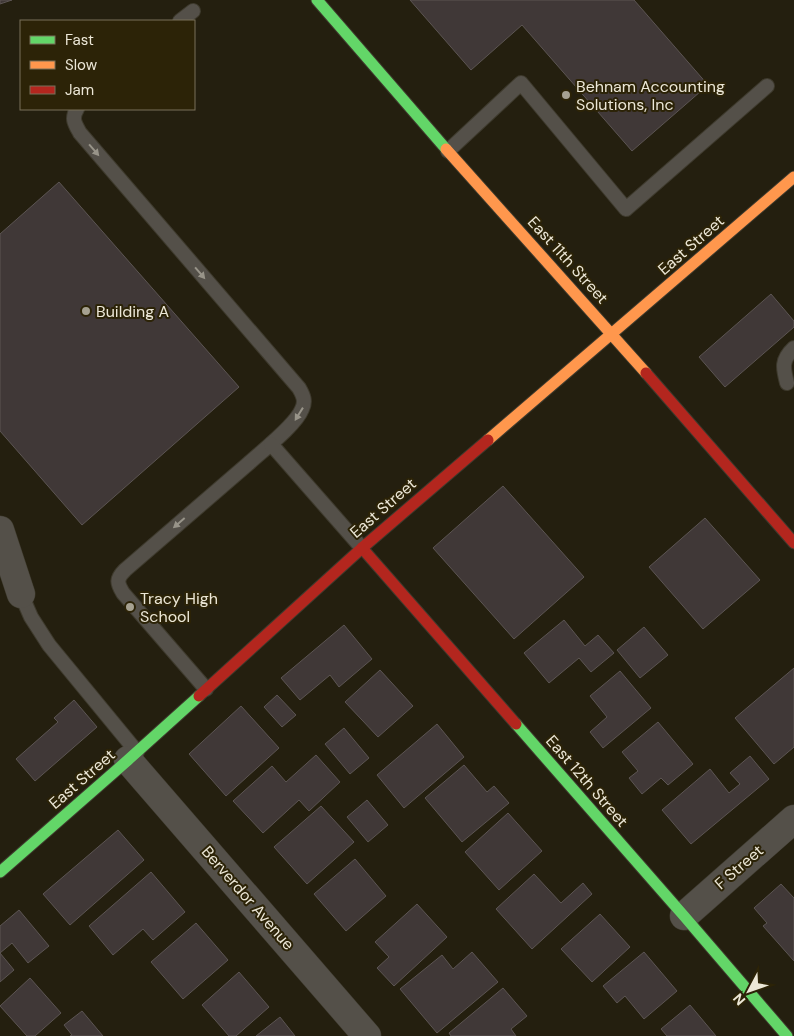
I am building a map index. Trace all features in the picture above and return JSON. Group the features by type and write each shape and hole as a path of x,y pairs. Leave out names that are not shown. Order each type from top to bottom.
{"street":[{"name":"East 11th Street","path":"317,0 794,543"},
{"name":"East Street","path":"0,872 132,756 362,548 794,176"},
{"path":"0,530 21,594"},
{"name":"East 12th Street","path":"362,548 787,1036"},
{"name":"Berverdor Avenue","path":"132,756 367,1036"},
{"name":"F Street","path":"684,916 794,819"}],"lane":[{"path":"181,20 192,11"},
{"path":"448,151 521,83 626,209 767,86"},
{"path":"76,110 73,116 74,123 80,133 303,395 302,410 297,418 271,444 121,574 118,580 119,587 206,689"},
{"path":"787,383 783,369 787,355 794,348"},
{"path":"271,444 362,548"},
{"path":"21,594 31,616 49,645 132,756"}],"building":[{"path":"0,0 12,0 0,4"},
{"path":"410,0 634,0 708,85 632,151 522,25 471,70"},
{"name":"Building A","path":"59,182 239,387 82,525 0,431 0,234"},
{"path":"771,294 794,321 794,327 725,387 699,357"},
{"path":"503,486 584,577 514,639 433,548"},
{"path":"705,518 760,580 703,629 649,567"},
{"path":"564,620 585,646 598,635 614,653 591,672 579,658 549,683 524,653"},
{"path":"344,625 372,659 339,687 330,675 300,700 281,678"},
{"path":"644,627 668,655 640,678 617,650"},
{"path":"794,668 794,747 774,764 735,718"},
{"path":"380,670 413,706 378,737 345,702"},
{"path":"620,671 651,708 603,748 590,732 607,717 590,696"},
{"path":"277,695 296,715 282,727 264,707"},
{"path":"74,700 97,727 35,781 16,759 58,722 54,718"},
{"path":"241,706 279,748 226,796 189,754"},
{"path":"658,722 693,764 668,785 661,778 642,794 629,778 638,771 622,752"},
{"path":"437,724 464,757 404,808 377,775"},
{"path":"344,728 369,758 350,774 325,744"},
{"path":"316,755 340,782 309,811 299,800 263,833 233,801 272,766 286,782"},
{"path":"750,756 769,779 691,844 662,810 710,769 729,793 740,784 730,773"},
{"path":"464,765 487,792 494,786 509,803 462,842 425,798"},
{"path":"367,800 388,825 368,842 347,817"},
{"path":"321,806 354,842 307,884 274,847"},
{"path":"508,813 542,851 499,890 465,852"},
{"path":"118,830 144,860 70,925 43,894"},
{"path":"355,859 386,896 346,931 314,894"},
{"path":"151,872 185,912 153,940 143,929 113,955 89,926"},
{"path":"534,874 561,903 583,883 592,894 532,949 496,909"},
{"path":"781,884 794,898 794,961 763,926 767,923 754,908"},
{"path":"417,904 447,937 394,986 377,968 389,957 375,942"},
{"path":"19,910 49,946 28,963 12,943 0,953 0,926"},
{"path":"600,914 630,947 592,982 561,949"},
{"path":"196,923 228,960 183,999 151,962"},
{"path":"472,952 498,982 437,1033 400,989 442,955 453,969"},
{"path":"644,952 677,991 644,1019 625,996 617,1003 603,986"},
{"path":"0,953 14,970 0,982"},
{"path":"239,972 269,1007 236,1036 229,1036 202,1005"},
{"path":"30,978 61,1013 35,1036 27,1036 0,1006"},
{"path":"503,988 527,1016 511,1029 516,1036 451,1036 449,1033"},
{"path":"690,1005 716,1036 667,1036 661,1029"},
{"path":"82,1011 103,1036 70,1036 72,1035 64,1025"},
{"path":"280,1017 295,1036 256,1036"}],"traffic: fast":[{"path":"317,0 446,149"},
{"path":"0,872 199,696"},
{"path":"516,724 787,1036"}],"traffic: slow":[{"path":"446,149 646,373"},
{"path":"488,440 794,177"}],"traffic: jam":[{"path":"646,373 794,543"},
{"path":"199,696 362,548 488,440"},
{"path":"362,548 516,724"}],"place":[{"name":"Behnam Accounting Solutions, Inc","path":"566,95"},
{"name":"Building A","path":"86,311"},
{"name":"Tracy High School","path":"130,607"}]}
